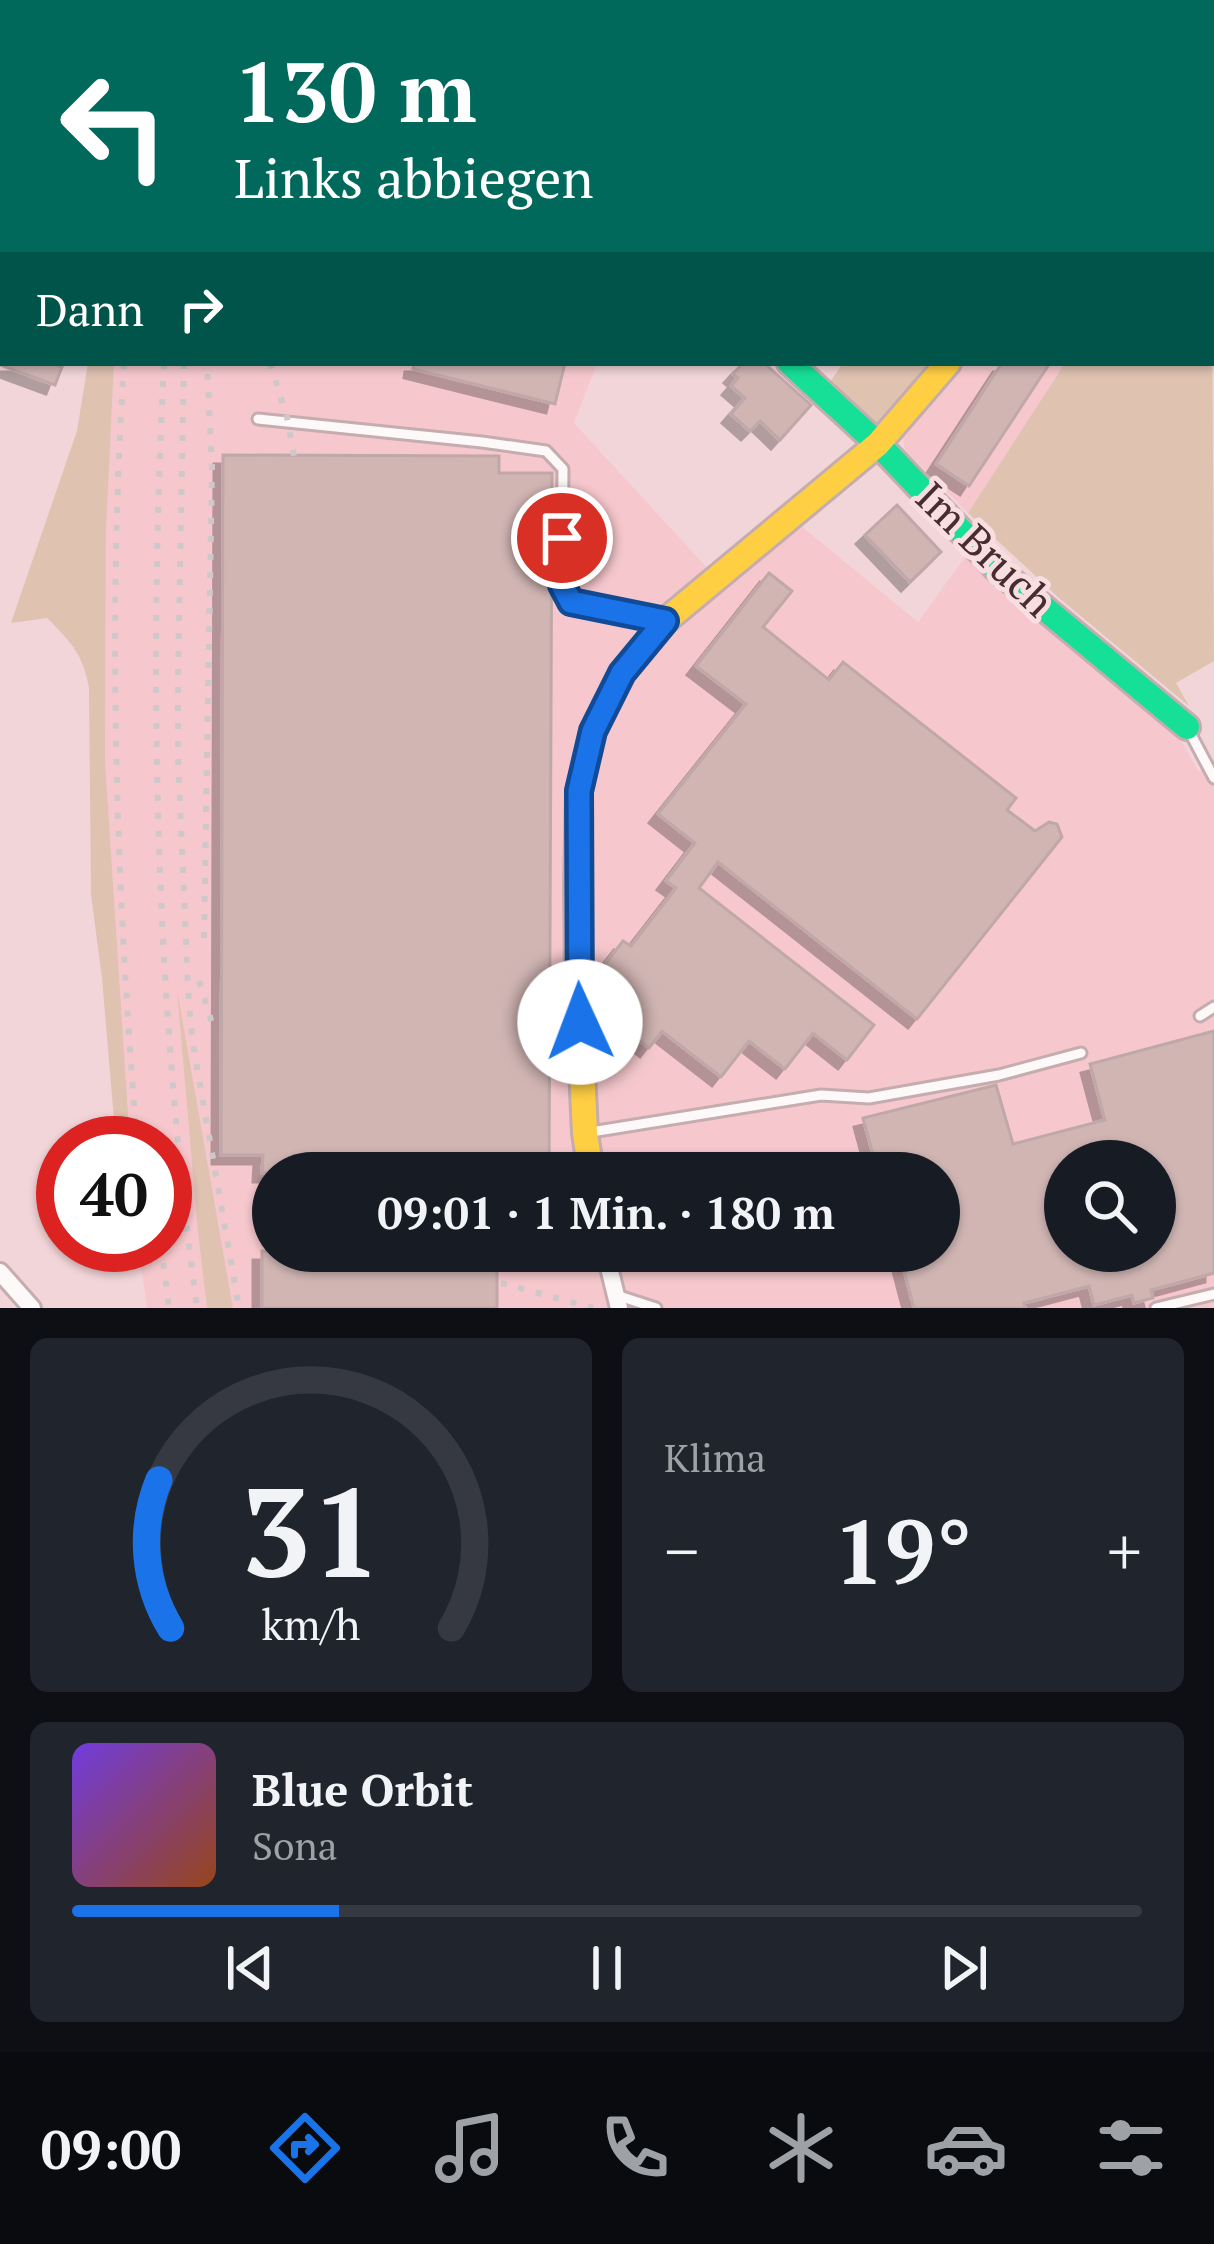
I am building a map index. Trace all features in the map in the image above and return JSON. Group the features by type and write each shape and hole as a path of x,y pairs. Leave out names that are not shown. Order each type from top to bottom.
{"street":[{"name":"Im Bruch","path":"793,366 878,444 996,568 1187,727"},
{"path":"588,1152 578,986 579,791 593,731 622,673 665,621 878,444 945,366"},
{"path":"0,1272 32,1308"}],"lane":[{"path":"258,419 546,451 563,469 562,585 571,602 665,621"},
{"path":"1187,727 1214,778"},
{"path":"1200,1016 1214,1007"},
{"path":"585,1133 821,1095 869,1098 999,1075 1082,1053"},
{"path":"1156,1308 1214,1294"},
{"path":"618,1301 656,1308"}],"shaded area":[{"path":"88,366 114,366 106,531 105,761 128,1116 114,1116 91,895 89,688 75,649 47,618 11,623 77,431"},
{"path":"114,366 596,366 574,423 711,572 783,511 918,622 968,553 1175,730 1199,772 1214,759 1214,1308 147,1308 142,1272 192,1272 192,1116 128,1116 105,762 106,531"},
{"path":"841,366 930,366 877,429 828,385"},
{"path":"957,366 1063,366 968,513 905,450 902,433"},
{"path":"1063,366 1212,366 1214,661 1176,683 1189,706 1059,598 968,513"},
{"path":"177,990 233,1308 207,1308 192,1163 192,1116 188,1116"}],"building":[{"path":"3,366 62,367 55,385"},
{"path":"414,366 564,366 555,404"},
{"path":"740,366 767,366 811,405 780,440 760,421 750,431 731,414 745,398 731,386 738,378 733,374"},
{"path":"1000,366 1048,366 969,486 936,464"},
{"path":"223,455 499,456 499,473 552,473 549,1152 221,1155"},
{"path":"897,505 941,552 910,582 865,535"},
{"path":"769,573 792,591 763,627 829,680 843,662 1016,798 1007,810 1035,831 1049,822 1057,824 1062,837 917,1019 718,862 699,888 874,1025 847,1060 813,1033 785,1069 749,1041 721,1077 662,1031 649,1048 599,1009 617,986 599,972 623,941 631,946 676,888 666,881 695,843 658,814 746,704 696,666"},
{"path":"1214,1031 1214,1273 1151,1290 1153,1298 1134,1303 1132,1295 1094,1305 1089,1286 1024,1303 1025,1308 914,1308 905,1272 960,1272 960,1152 872,1152 863,1118 996,1085 1013,1144 1105,1120 1090,1064"},
{"path":"262,1272 497,1272 497,1308 262,1308"}],"railway":[{"path":"124,366 116,558 116,753 135,1116"},
{"path":"164,366 156,600 159,836 172,1072 197,1308"},
{"path":"184,366 178,755 188,988 192,1038 239,1308"},
{"path":"204,938 212,466 207,366"},
{"path":"271,366 294,456"},
{"path":"199,981 214,1030"},
{"path":"164,1272 169,1308"},
{"path":"501,1283 593,1308"}],"traffic: fast":[{"path":"793,366 878,444 996,568 1187,727"}],"traffic: slow":[{"path":"588,1152 577,885 579,791 593,731 622,673 665,621 878,444 945,366"}],"route":[{"path":"562,538 562,585 571,602 665,621 622,673 593,731 579,791 580,1022"}]}
